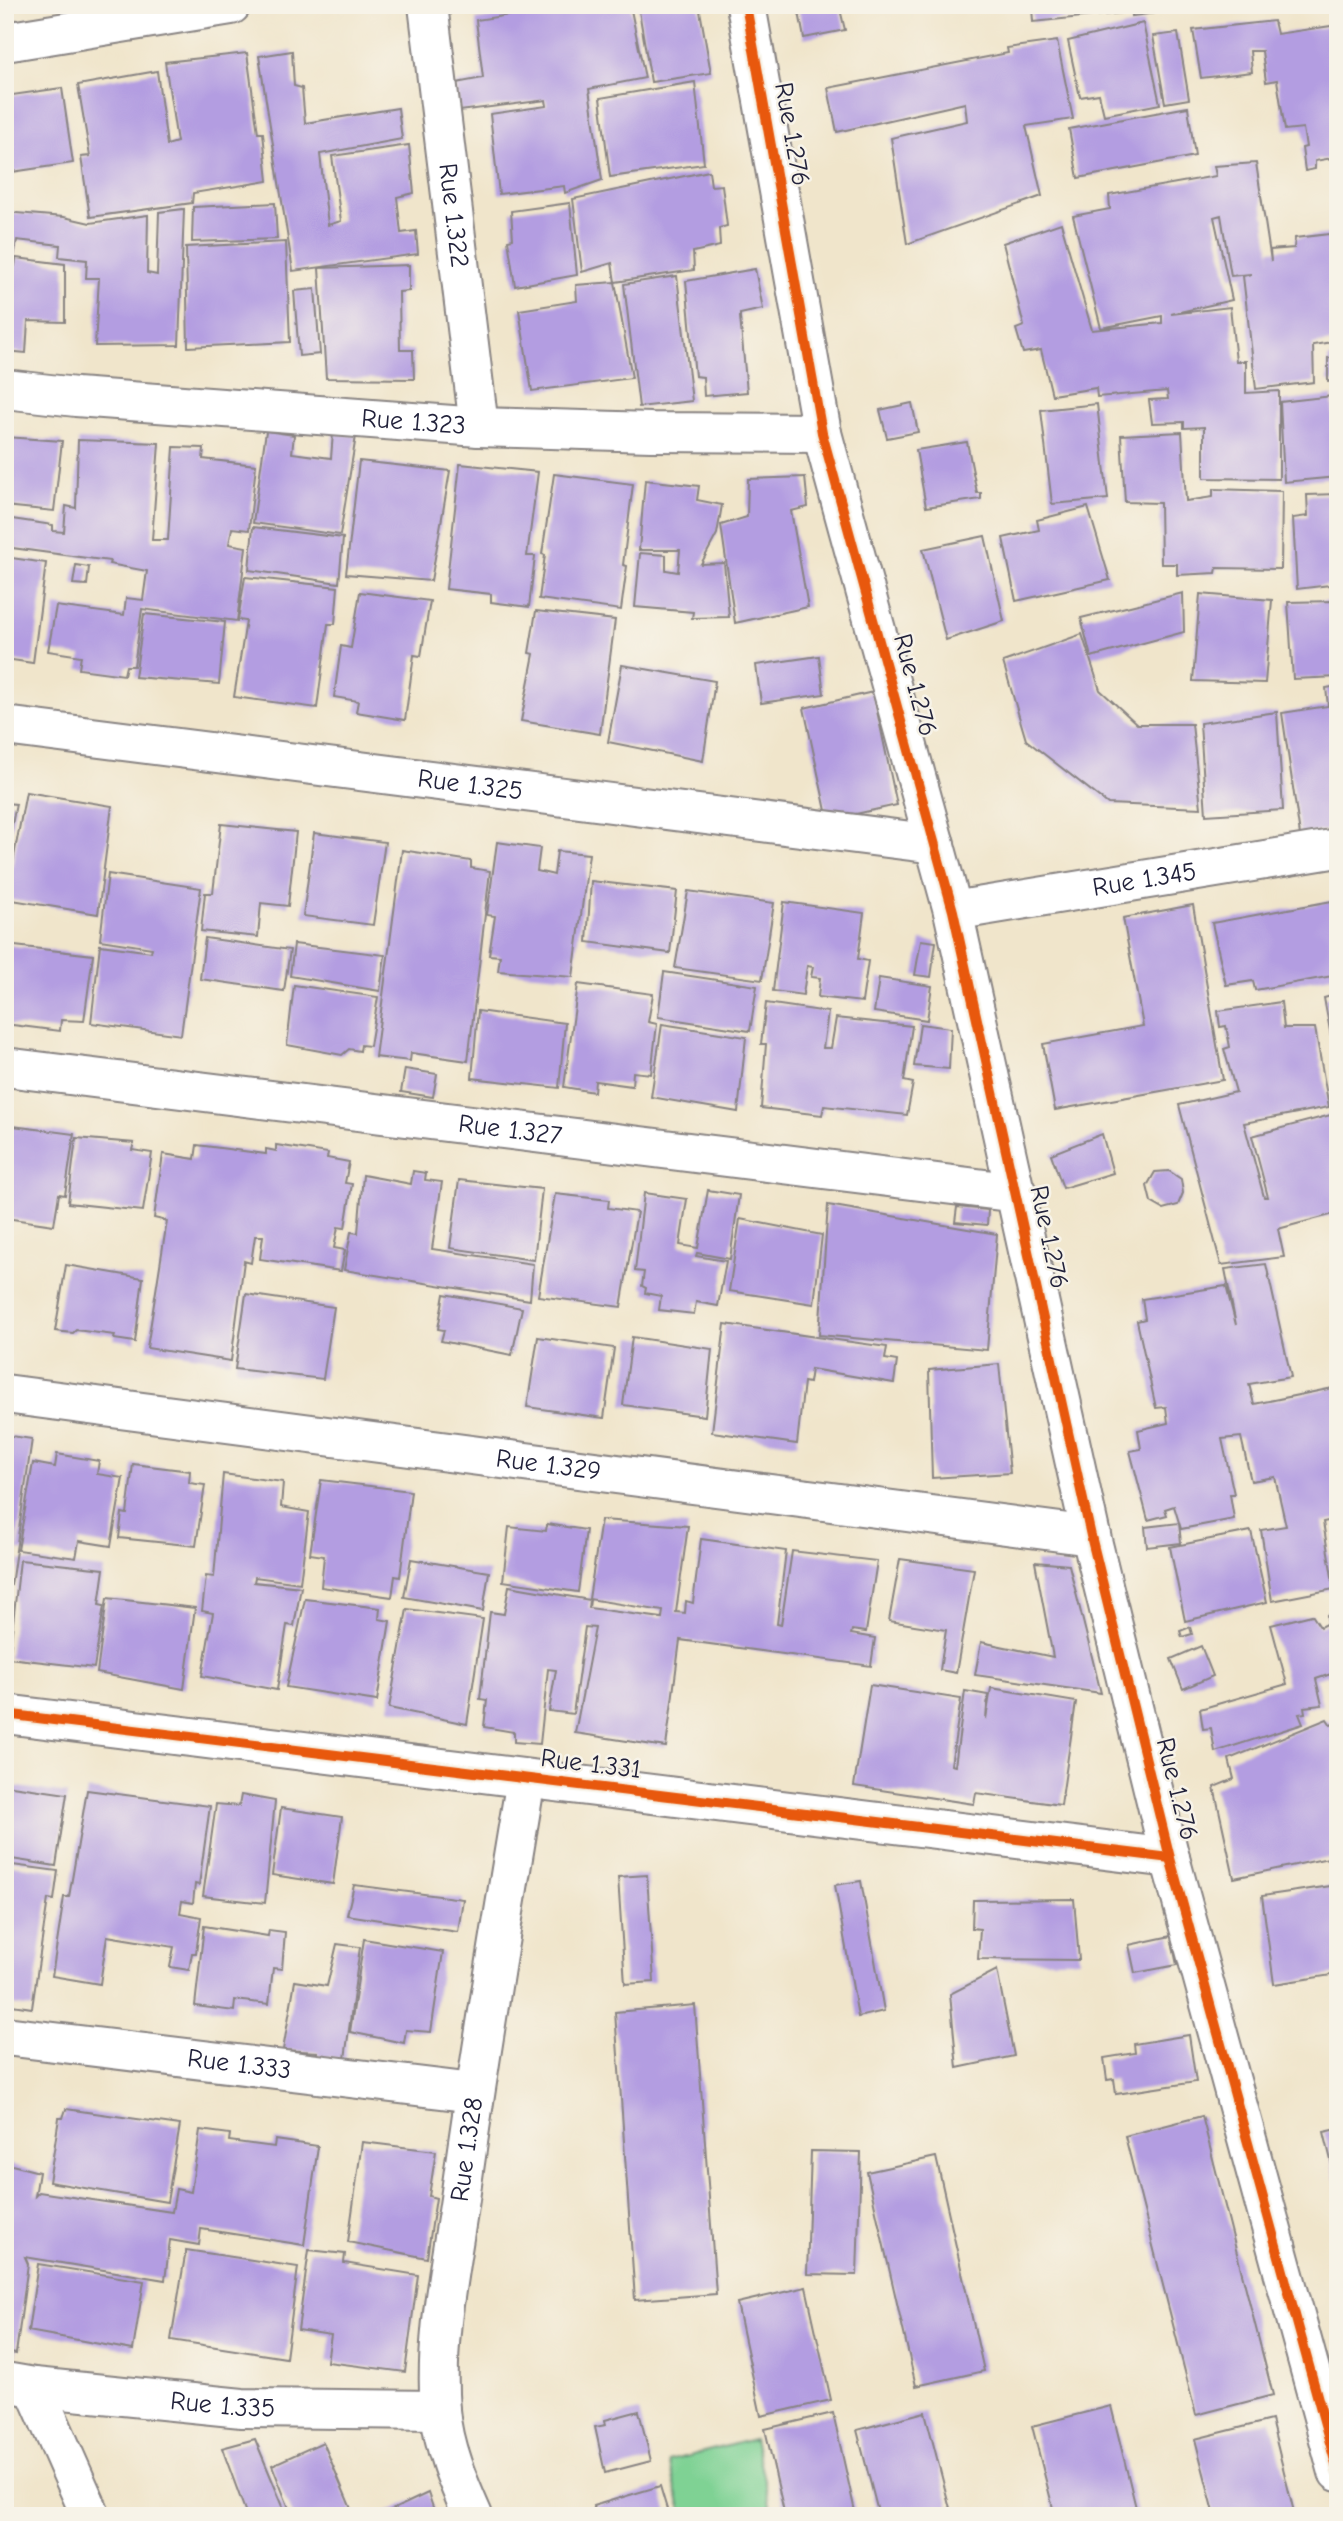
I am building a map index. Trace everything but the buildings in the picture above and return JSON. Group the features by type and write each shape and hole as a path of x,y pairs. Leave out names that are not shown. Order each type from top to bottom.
{"street":[{"path":"5,42 95,17 231,5"},
{"name":"Rue 1.322","path":"428,5 479,427"},
{"name":"Rue 1.276","path":"746,5 822,433 953,911 1091,1536 1170,1858 1338,2472"},
{"name":"Rue 1.323","path":"5,389 76,397 479,427 822,433"},
{"name":"Rue 1.325","path":"5,726 935,844"},
{"name":"Rue 1.345","path":"953,911 1338,848"},
{"name":"Rue 1.327","path":"5,1066 1017,1194"},
{"name":"Rue 1.329","path":"5,1394 1091,1536"},
{"name":"Rue 1.331","path":"5,1714 1170,1858"},
{"name":"Rue 1.328","path":"473,2516 446,2446 440,2410 440,2344 474,2093 526,1779"},
{"name":"Rue 1.333","path":"5,2036 474,2093"},
{"path":"20,2385 92,2516"},
{"name":"Rue 1.335","path":"20,2385 242,2408 440,2410"}],"green space":[{"path":"754,2439 773,2516 683,2516 669,2461"}],"cycle path":[{"path":"746,5 822,433 953,911 1091,1536 1170,1858 1338,2472"},
{"path":"5,1714 1170,1858"}]}
